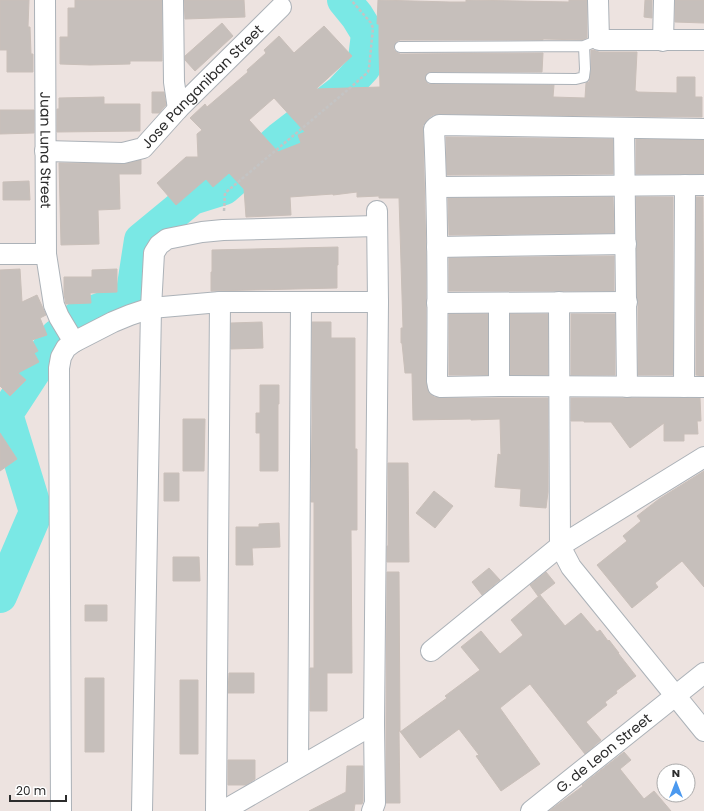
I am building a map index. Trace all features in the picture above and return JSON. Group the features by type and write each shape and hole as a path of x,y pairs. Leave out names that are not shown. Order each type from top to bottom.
{"street":[{"name":"Juan Luna Street","path":"45,0 46,254 54,305 74,342"},
{"path":"173,0 174,82 178,108"},
{"path":"598,0 591,43 704,40"},
{"path":"663,41 664,0"},
{"name":"Jose Panganiban Street","path":"45,151 123,153 143,148 178,108 281,7"},
{"path":"704,129 439,125 434,130 437,247 436,381 438,386 704,387"},
{"path":"624,128 627,387"},
{"path":"436,187 695,185 684,387"},
{"path":"142,811 151,308 154,253 159,245 167,239 202,232 377,218 378,302 374,803 372,811"},
{"path":"437,247 626,244"},
{"path":"0,254 46,254"},
{"path":"61,811 59,368 61,357 66,348 74,342 124,317 151,308 220,302 378,302"},
{"path":"216,811 220,302"},
{"path":"298,767 301,302"},
{"path":"559,302 560,546 571,567 704,731"},
{"path":"437,303 626,302"},
{"path":"499,303 499,386"},
{"path":"431,651 560,546 704,457"},
{"name":"G. de Leon Street","path":"531,811 704,673"},
{"path":"223,811 374,724"}],"lane":[{"path":"400,47 591,43 584,77 576,79 431,78"}],"path":[{"path":"223,230 225,193 368,72 373,28 371,23 351,0"}],"building":[{"path":"0,0 29,0 28,27 30,27 31,54 33,54 33,72 7,72 7,50 0,50"},
{"path":"75,0 162,0 162,61 130,61 130,64 60,64 60,37 68,37 68,8 75,8"},
{"path":"184,0 244,0 245,17 185,19"},
{"path":"378,0 450,2 466,2 466,0 569,2 569,0 587,0 587,38 583,40 400,40 396,42 394,50 400,54 543,53 542,72 431,72 427,73 425,78 428,84 554,85 553,97 585,98 586,83 589,82 591,70 591,50 599,52 637,52 635,91 677,93 677,77 695,77 695,97 702,97 702,117 439,114 430,117 423,125 427,388 430,394 434,397 441,398 548,398 548,492 546,508 520,506 521,489 495,487 498,454 501,455 500,419 413,420 412,373 405,373 401,343 401,328 403,328 399,198 379,198 379,196 357,197 357,192 333,195 290,197 291,215 246,217 244,189 229,173 213,187 206,179 176,205 157,183 186,157 198,157 197,134 202,130 190,118 205,104 207,107 248,72 247,70 266,53 264,50 279,36 294,53 324,26 352,56 316,89 380,87 379,24 377,24","holes":["274,98 305,132 298,135 301,143 278,152 249,120"]},
{"path":"645,0 652,0 652,18 644,17"},
{"path":"675,0 704,0 704,23 675,22"},
{"path":"222,23 233,36 195,71 185,60 185,56"},
{"path":"152,92 164,92 166,105 159,113 152,113"},
{"path":"104,97 104,104 140,104 140,131 57,132 57,109 59,109 59,98"},
{"path":"0,110 34,110 34,133 0,134"},
{"path":"446,137 613,139 613,174 447,175"},
{"path":"636,139 704,140 704,174 636,174"},
{"path":"141,160 141,174 119,174 120,209 98,210 99,244 61,245 59,163 123,164"},
{"path":"29,181 30,200 3,200 3,182"},
{"path":"613,197 614,233 449,235 448,198"},
{"path":"636,197 673,197 673,375 638,375"},
{"path":"696,197 703,197 704,376 696,375"},
{"path":"338,247 337,288 211,291 212,250"},
{"path":"614,256 614,291 449,291 449,258"},
{"path":"20,269 22,302 37,295 46,315 40,318 47,335 32,340 38,351 34,353 39,362 18,373 26,380 10,396 0,386 0,270"},
{"path":"117,269 117,292 90,293 91,303 66,304 64,294 64,277 92,277 92,270"},
{"path":"449,314 488,314 488,375 449,375"},
{"path":"510,314 548,314 548,375 510,375"},
{"path":"571,314 615,314 615,375 571,375"},
{"path":"262,322 263,348 231,349 231,323"},
{"path":"312,322 331,322 331,338 355,338 357,530 351,530 352,673 327,673 327,711 310,711 310,668 314,668 314,502 311,502"},
{"path":"260,385 279,385 278,471 260,471 260,433 256,433 256,413 260,413"},
{"path":"571,398 700,398 701,421 697,421 698,434 684,434 684,441 664,441 664,423 630,448 611,422 571,421"},
{"path":"183,419 205,419 204,471 183,471"},
{"path":"0,433 17,459 0,471"},
{"path":"388,463 408,463 409,562 387,562"},
{"path":"704,471 704,587 682,561 655,583 658,587 632,608 597,565 627,541 623,536 641,521 637,516 659,499"},
{"path":"164,473 179,473 179,501 164,501"},
{"path":"434,491 453,506 435,528 416,513"},
{"path":"279,523 280,547 252,548 253,565 236,565 236,527 259,527 259,524"},
{"path":"173,557 199,557 200,581 173,581"},
{"path":"489,568 500,580 482,595 472,582"},
{"path":"387,572 399,572 400,803 386,803"},
{"path":"546,572 555,583 538,596 530,585"},
{"path":"540,595 565,626 581,613 597,632 600,630 608,641 609,640 636,676 616,691 617,693 605,702 607,705 586,722 601,740 585,754 530,684 500,708 540,764 501,791 476,756 479,755 459,729 420,758 400,732 447,698 445,696 480,670 461,647 481,631 500,654 523,635 511,620"},
{"path":"85,605 107,605 107,621 85,621"},
{"path":"229,673 254,673 254,693 228,693"},
{"path":"85,678 104,678 104,752 85,752"},
{"path":"180,680 198,680 198,754 180,754"},
{"path":"624,752 631,760 620,769 644,799 654,791 656,793 656,803 664,803 671,811 549,811 583,786 582,785"},
{"path":"228,760 255,760 255,779 246,785 228,785"},
{"path":"347,766 363,766 362,804 355,804 354,811 309,811 346,792"}],"waterway":[{"path":"78,318 132,298 141,240 192,198 224,188 280,139 341,92 364,67 368,34 357,16 344,0"},
{"path":"0,596 36,512 6,414 57,336"},
{"path":"0,417 6,414"}]}
